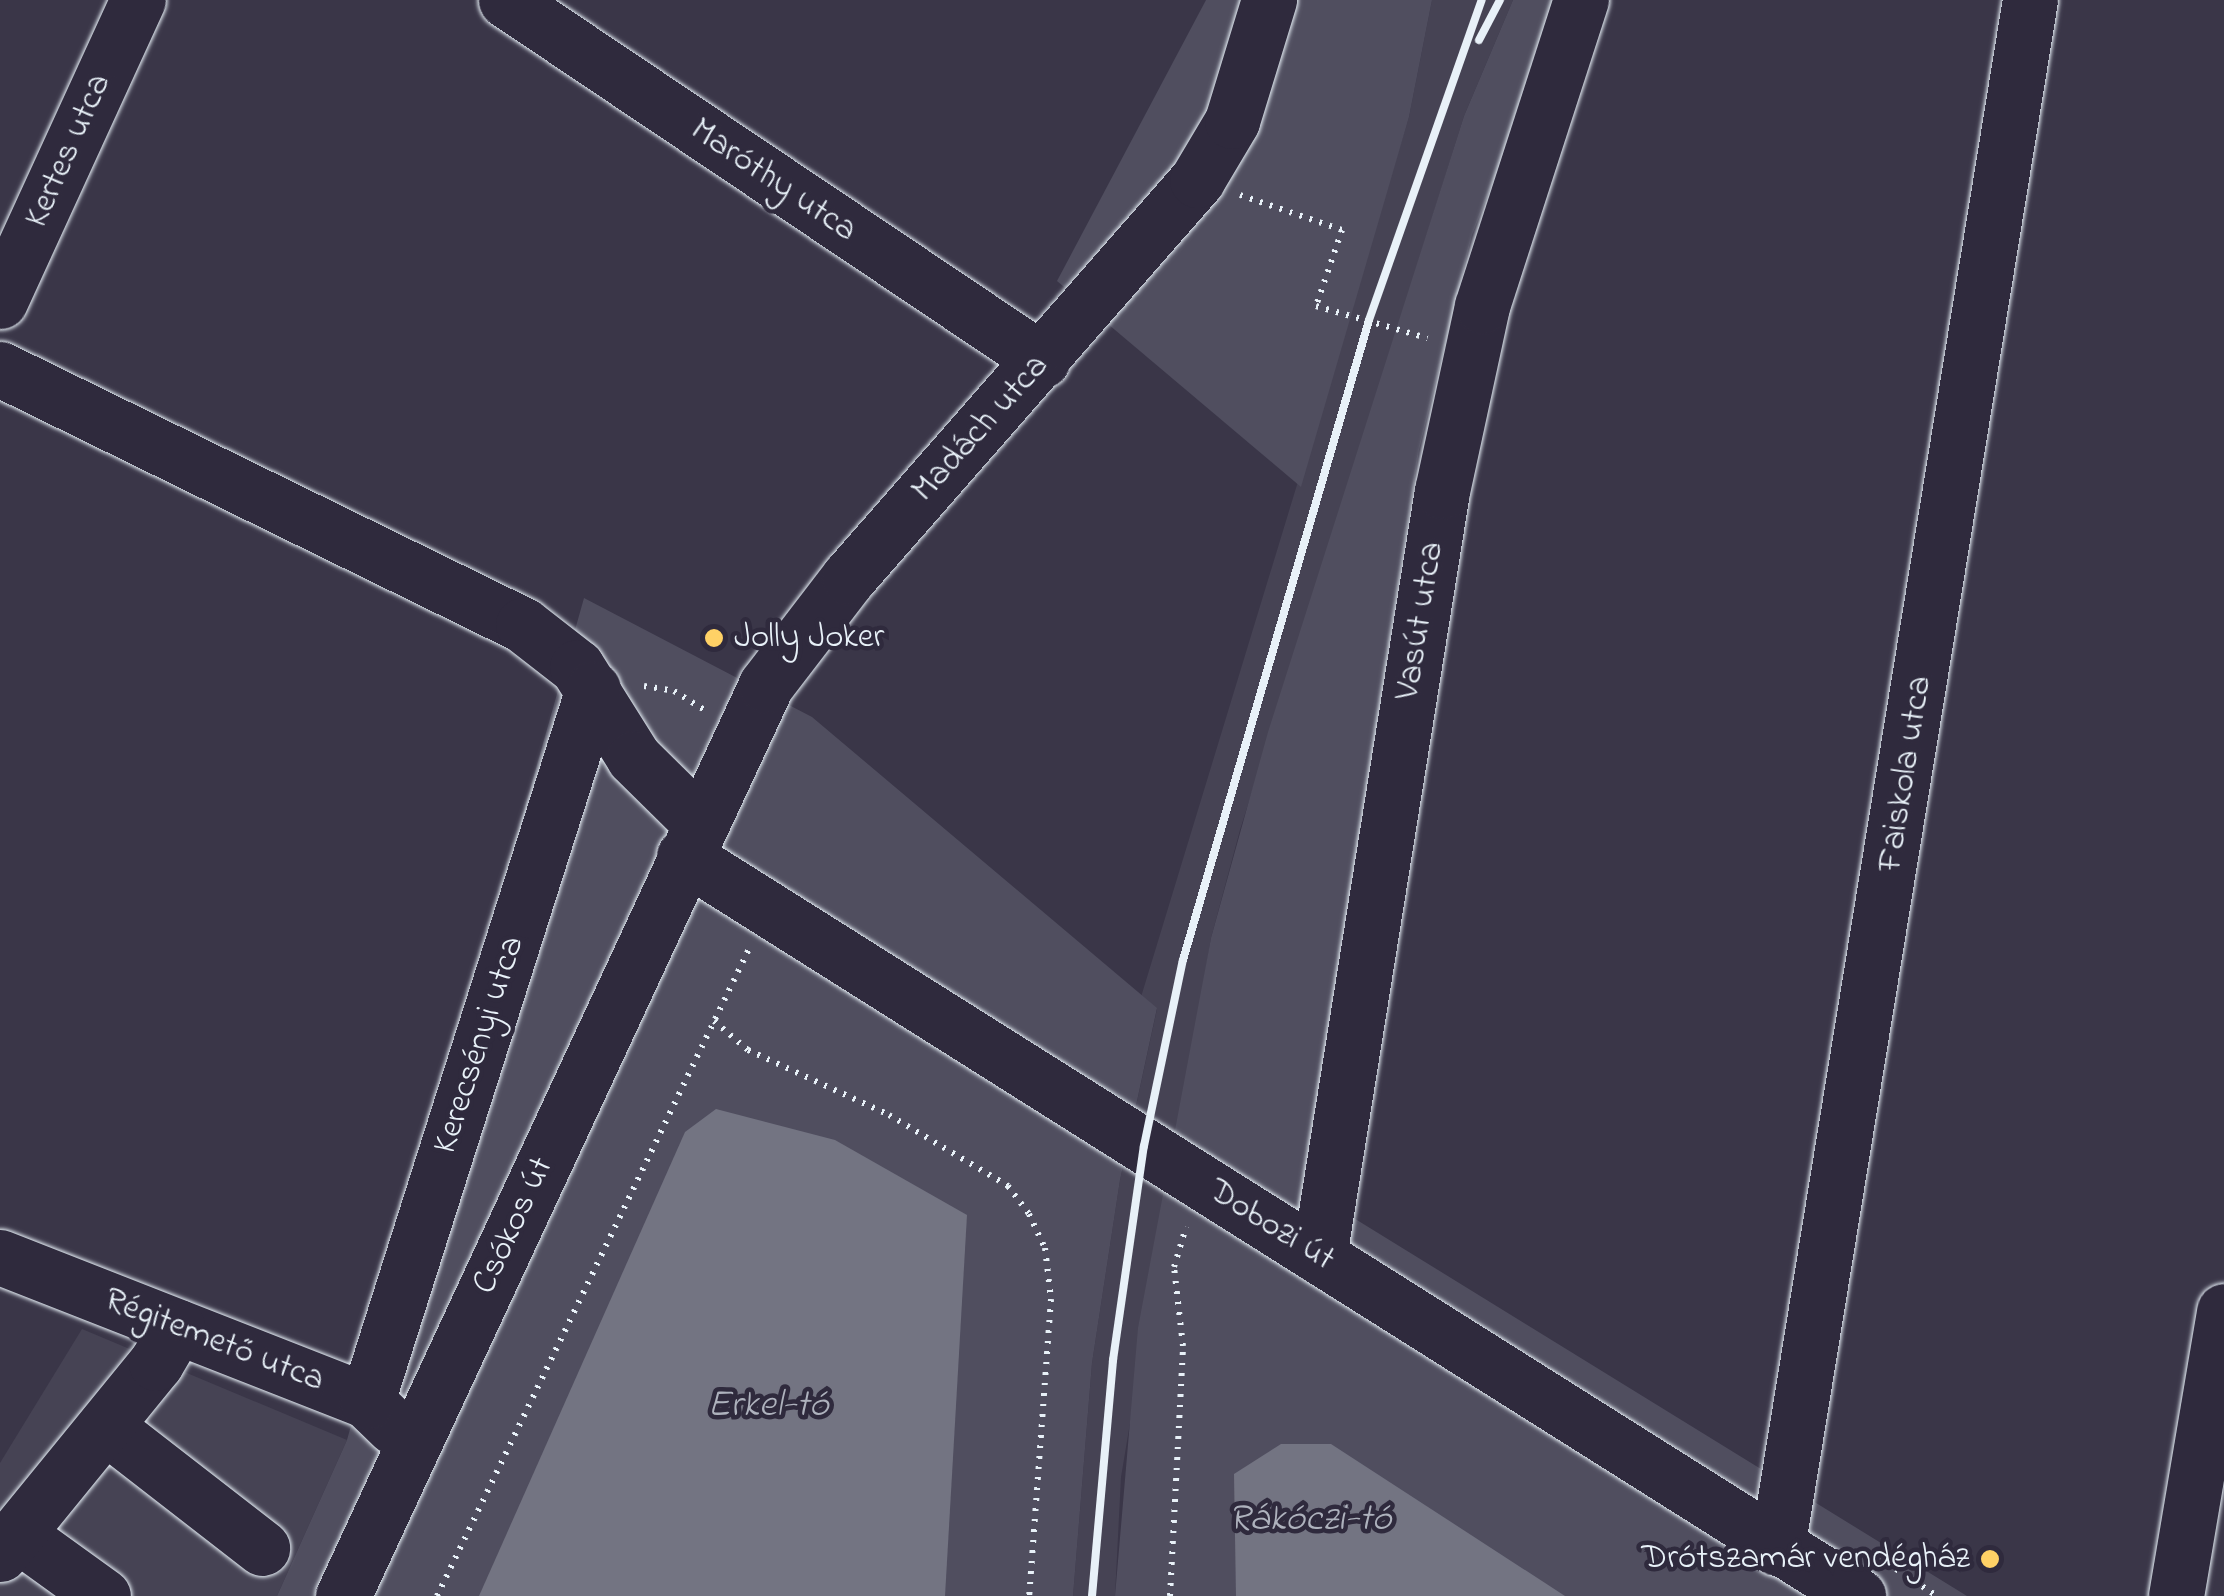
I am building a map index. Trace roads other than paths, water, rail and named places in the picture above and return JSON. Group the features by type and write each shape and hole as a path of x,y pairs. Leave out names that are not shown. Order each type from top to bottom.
{"street":[{"name":"Kertes utca","path":"0,301 138,0"},
{"name":"Maróthy utca","path":"506,0 1042,360"},
{"name":"Madách utca","path":"691,839 766,684 849,577 1197,180 1232,121 1270,0"},
{"name":"Vasút utca","path":"1318,1256 1442,491 1482,306 1582,0"},
{"name":"Faiskola utca","path":"1778,1548 2030,0"},
{"path":"0,369 523,625 556,647 593,689 634,758 691,839"},
{"name":"Kerecsényi utca","path":"367,1401 593,689"},
{"name":"Dobozi út","path":"691,839 768,910 1839,1590"},
{"name":"Csókos út","path":"344,1596 691,839"},
{"name":"Régitemető utca","path":"0,1257 367,1401 412,1448"},
{"path":"2176,1596 2224,1311"},
{"path":"103,1596 8,1544 105,1426 176,1328"},
{"path":"105,1426 262,1548"}],"water":[{"name":"Erkel-tó","path":"716,1109 835,1140 967,1215 945,1596 479,1596 685,1132"},
{"name":"Rákóczi-tó","path":"1281,1444 1331,1444 1565,1596 1236,1596 1234,1474"}],"railway":[{"path":"1092,1596 1113,1360 1144,1146 1183,960 1369,320 1482,0"},
{"path":"1479,40 1500,0"}],"place":[{"name":"Jolly Joker","path":"714,638"},
{"name":"Drótszamár vendégház","path":"1990,1559"}]}
